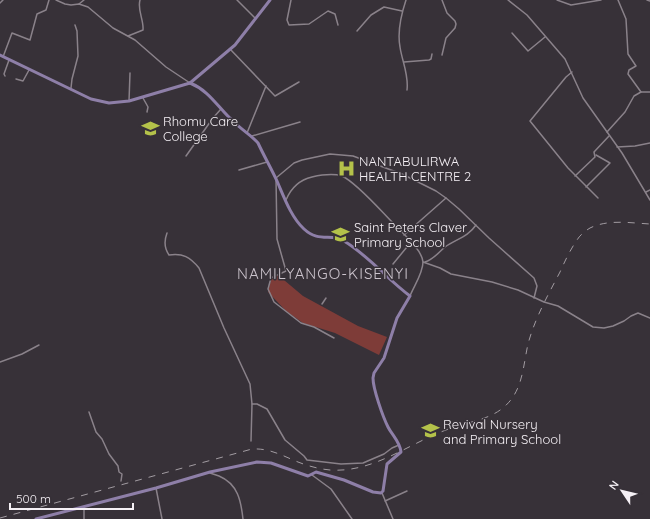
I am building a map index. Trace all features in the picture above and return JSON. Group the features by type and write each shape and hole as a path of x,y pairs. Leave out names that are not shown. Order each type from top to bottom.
{"main road":[{"path":"2,56 91,99 111,103 129,101 190,82 238,41 270,0"},
{"path":"36,519 156,488 210,472 261,462 278,465 308,476 316,472 344,480 373,492 382,493 386,466 401,452 400,445 387,424 374,386 373,378 374,373 384,358 398,318 410,296 368,259 344,241 339,238 319,238 308,233 299,224 258,143 252,136 235,123 204,90 190,82"}],"street":[{"path":"0,3 3,0"},
{"path":"2,56 12,33 30,40 37,14 46,10 49,0"},
{"path":"56,0 71,5 79,4 88,7 113,28 139,43 166,67 190,82"},
{"path":"79,4 84,0"},
{"path":"128,36 144,30 139,6 140,0"},
{"path":"237,0 255,18"},
{"path":"291,0 288,20 289,25 309,24 328,11 335,14 338,25"},
{"path":"406,0 402,11 399,34 400,47 408,80 407,90"},
{"path":"442,0 447,13 456,24 455,28 446,38 442,55"},
{"path":"508,0 527,15 565,59 583,98 617,147 650,200"},
{"path":"557,0 571,5 601,0"},
{"path":"618,0 626,19 628,54 636,66 629,70 628,74 641,92"},
{"path":"357,31 370,15 384,7 402,11"},
{"path":"71,90 72,79 78,56 77,31 75,25"},
{"path":"512,33 528,51 545,37"},
{"path":"230,49 276,96 299,82"},
{"path":"404,62 429,60 432,59 432,54"},
{"path":"5,76 4,74 10,60"},
{"path":"16,79 23,81 29,70"},
{"path":"572,72 566,77 530,120 574,176 598,198"},
{"path":"129,101 130,73"},
{"path":"247,133 266,86"},
{"path":"607,132 626,112 634,96 641,92 650,92"},
{"path":"142,97 148,107 147,112"},
{"path":"186,156 221,109"},
{"path":"252,136 300,122"},
{"path":"574,176 595,157 594,154 609,136"},
{"path":"617,147 650,143"},
{"path":"334,338 301,323 275,302 268,291 271,278 286,271 277,238 276,178 294,163 330,154 353,156 402,174 436,191 446,198 535,280 537,286 534,298"},
{"path":"586,187 610,163 594,154"},
{"path":"239,170 268,162"},
{"path":"286,200 300,181 321,175 342,177 355,185 411,242 424,262 451,274 492,282 518,290 534,298 558,306 588,325 596,328 613,326 624,322 631,316 638,313 650,318"},
{"path":"646,192 650,190"},
{"path":"404,235 446,198"},
{"path":"424,262 431,260 446,247 467,236 476,225"},
{"path":"167,233 164,241 166,251 169,255 181,254 188,257 198,268 250,384 252,404 251,441"},
{"path":"393,264 411,242"},
{"path":"410,296 420,275 424,262"},
{"path":"322,304 326,298"},
{"path":"0,362 22,354 39,345"},
{"path":"252,404 257,404 267,409 285,440 307,460 341,464 363,463 400,445"},
{"path":"89,412 96,432 102,439 109,454 118,466 119,472 122,474 121,481"},
{"path":"210,472 224,478 233,485 240,499 242,519"},
{"path":"312,475 331,489 352,519"},
{"path":"156,488 162,519"},
{"path":"385,501 407,491"},
{"path":"382,493 393,519"},
{"path":"84,507 84,519"}],"shaded area":[{"path":"278,275 303,296 358,326 387,337 379,355 335,333 303,323 286,311 268,292 271,280"}],"railway":[{"path":"0,518 252,449 271,451 322,469 346,470 361,467 390,456 453,427 484,418 498,412 510,401 519,386 528,344 534,325 574,244 580,236 590,228 604,223 620,222 650,224"}],"place":[{"name":"Rhomu Care College","path":"150,128"},
{"name":"NANTABULIRWA HEALTH CENTRE 2","path":"346,168"},
{"name":"Saint Peters Claver Primary School","path":"341,234"},
{"name":"Revival Nursery and Primary School","path":"430,431"}],"district":[{"name":"NAMILYANGO-KISENYI","path":"323,274"}]}
